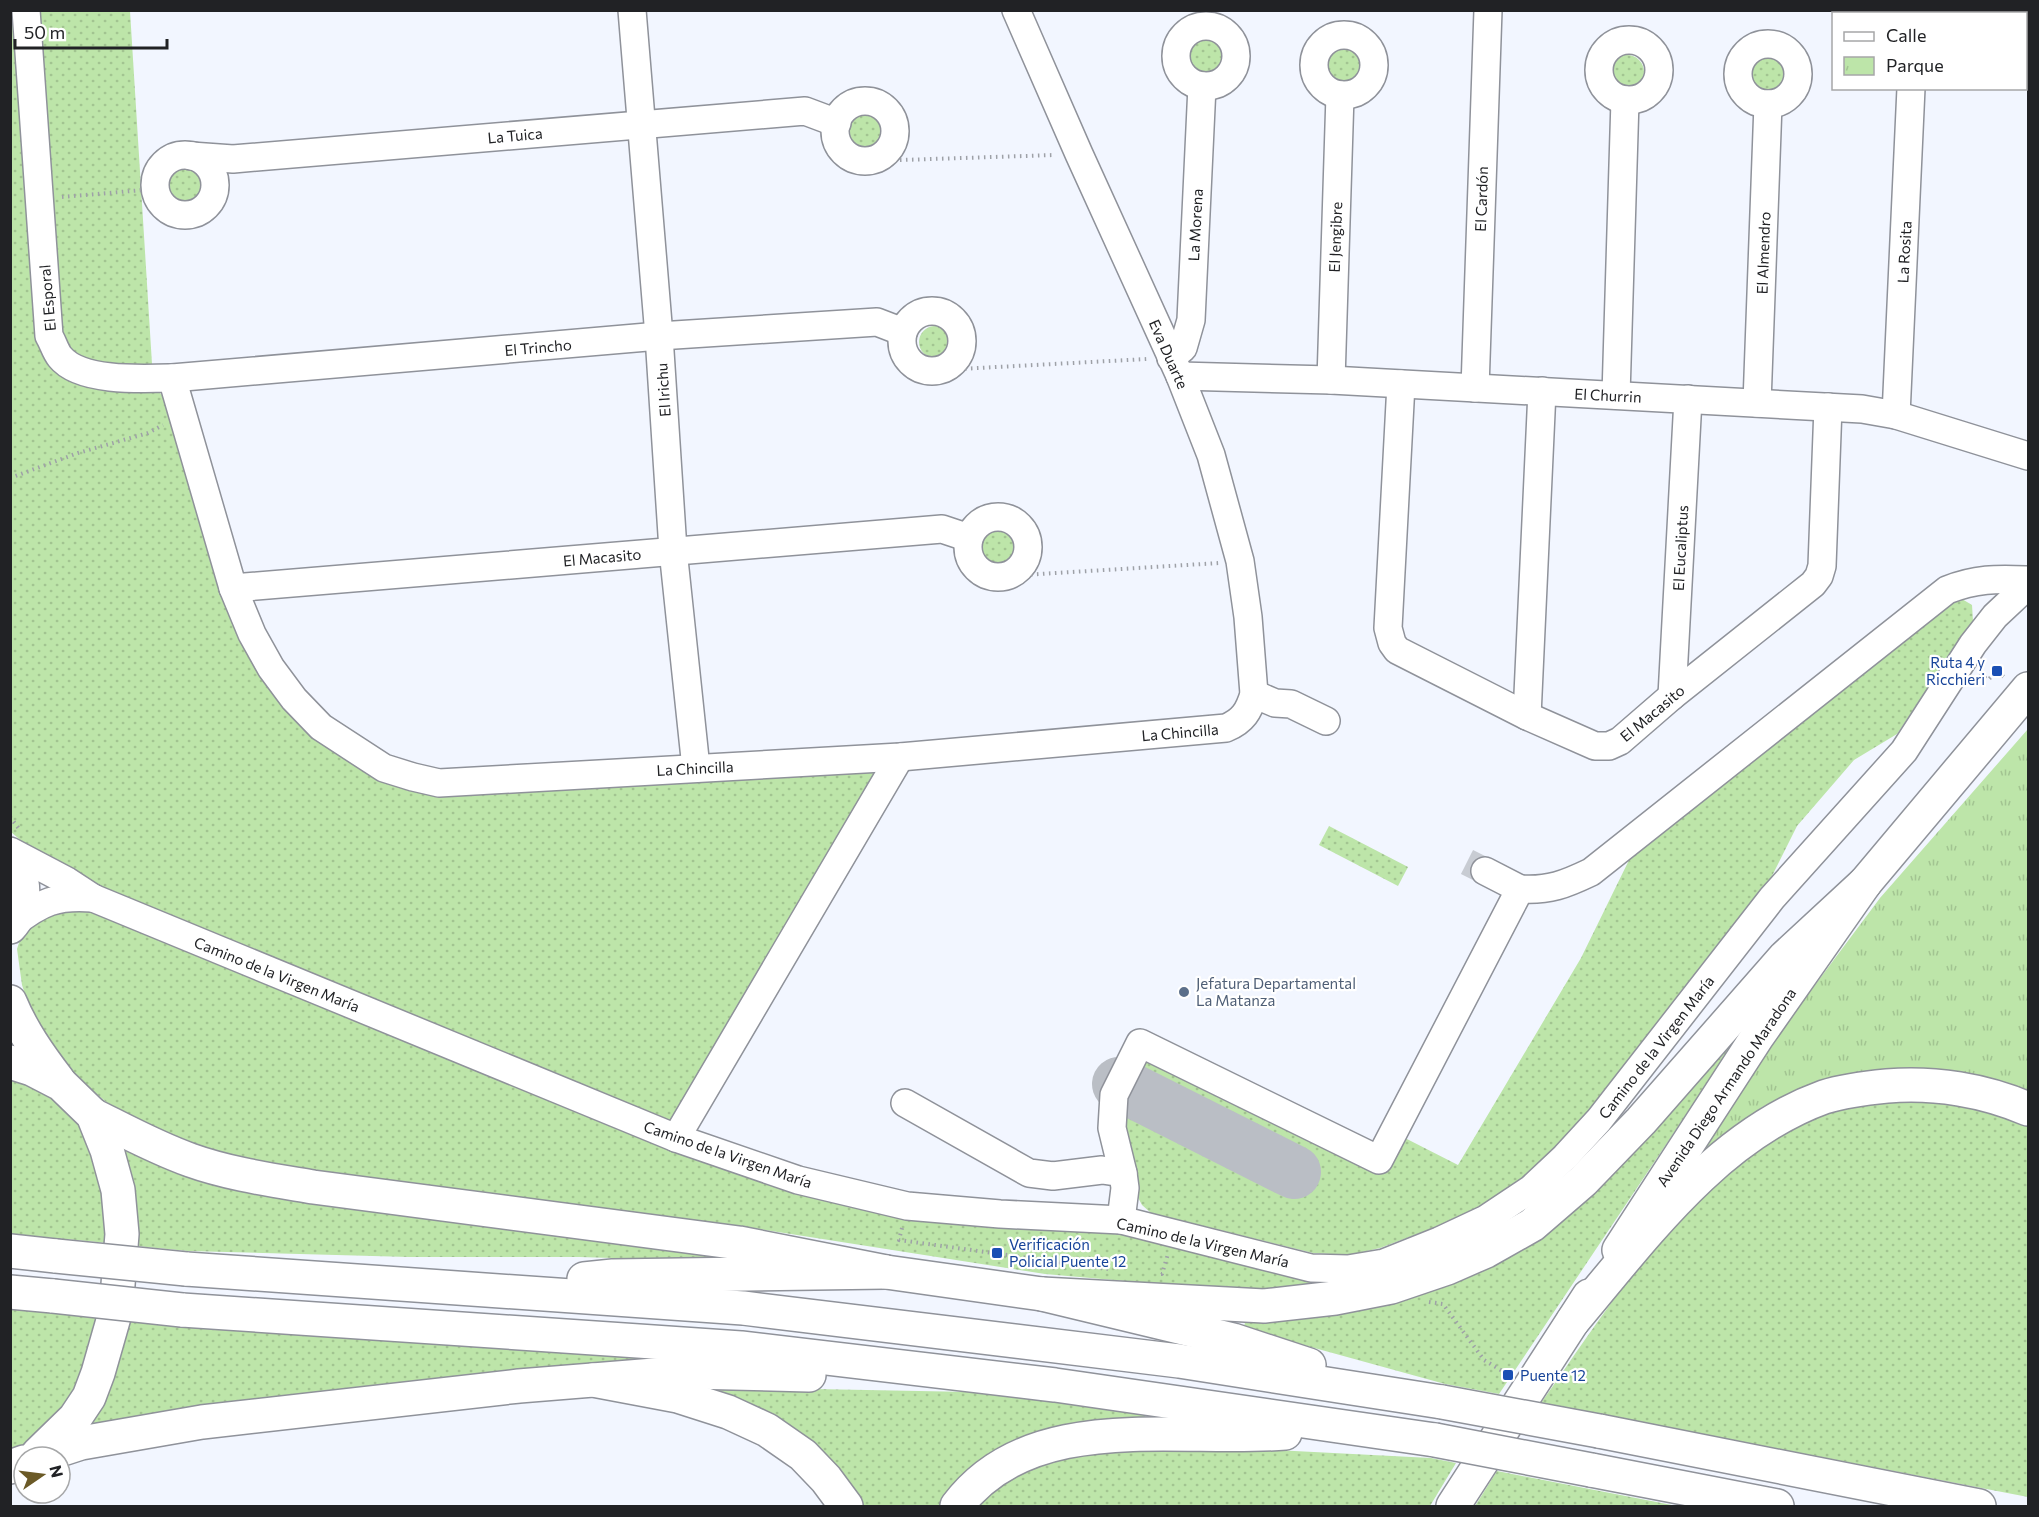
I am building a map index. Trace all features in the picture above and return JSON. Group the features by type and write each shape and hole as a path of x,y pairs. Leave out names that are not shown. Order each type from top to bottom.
{"main road":[{"name":"Avenida Diego Armando Maradona","path":"1453,1506 1757,1037 1865,883 2027,691"},
{"path":"10,856 21,877 23,893 21,909 12,926"},
{"path":"10,1002 32,1046 61,1084 93,1115 191,1161 243,1175 313,1187 739,1243 885,1272 1042,1294 1264,1306 1306,1303 1391,1287 1448,1268 1486,1251 1532,1225 1583,1181 1641,1121 1785,957 1865,883"},
{"path":"10,1062 32,1069 61,1084"},
{"path":"1573,1321 1654,1225 1700,1178 1765,1125 1794,1109 1826,1096 1911,1084 1984,1094 2028,1109"},
{"path":"48,1445 75,1418 89,1397 116,1310 122,1234 118,1190 107,1150 93,1115"},
{"path":"10,1251 186,1269 486,1288 778,1312 1179,1361 1442,1401 1979,1506"},
{"path":"486,1288 612,1276 885,1272"},
{"path":"10,1292 182,1310 741,1348 924,1369 1176,1401 1435,1440 1777,1506"},
{"path":"1042,1294 1233,1340 1393,1393"},
{"path":"72,1446 202,1422 519,1386 691,1372 811,1375 924,1369"},
{"path":"593,1380 678,1396 728,1413 767,1430 803,1455 826,1479 846,1506"},
{"path":"957,1506 987,1476 1018,1458 1053,1445 1121,1434 1275,1434 1357,1428"}],"street":[{"name":"El Esporal","path":"26,10 50,336 60,358 79,371 109,377 172,378"},
{"name":"El Irichu","path":"633,10 660,336 673,550 696,768"},
{"name":"Eva Duarte","path":"1016,10 1078,154 1176,367 1211,455 1240,561 1248,617 1249,705"},
{"name":"El Cardón","path":"1475,388 1488,10"},
{"name":"La Morena","path":"1176,367 1191,320 1202,86"},
{"name":"La Rosita","path":"1896,415 1911,90"},
{"name":"El Jengibre","path":"1331,380 1340,95"},
{"path":"1616,395 1625,100"},
{"path":"857,102 876,103 891,115 894,124 893,144 879,158 870,161 860,161 843,151 837,142 835,133 841,114 857,102"},
{"name":"El Almendro","path":"1757,403 1768,104"},
{"name":"La Tuica","path":"155,189 158,171 164,163 182,155 233,159 805,111 837,123"},
{"path":"155,189 164,207 183,216 202,210 214,194 215,184 208,165 191,156"},
{"path":"215,184 233,159"},
{"path":"931,311 943,313 953,319 959,329 962,341 959,353 952,363 941,370 928,371 916,366 906,357 902,345 903,332 909,321 920,313 931,311"},
{"name":"El Trincho","path":"172,378 660,336 877,322 903,332"},
{"name":"El Churrin","path":"1176,367 1331,380 1862,409 1896,415 2028,456"},
{"path":"172,378 233,588"},
{"name":"El Macasito","path":"1401,384 1388,628 1392,643 1397,650 1527,716 1595,746 1609,746 1620,741 1672,696 1813,584 1819,576 1822,566 1828,407"},
{"path":"1527,716 1542,391"},
{"name":"El Eucaliptus","path":"1672,696 1688,399"},
{"path":"1001,517 1011,520 1025,534 1028,544 1023,564 1007,576 998,577 981,572 970,557 969,538 981,522 991,518 1001,517"},
{"name":"El Macasito","path":"233,588 942,529 969,538"},
{"path":"1485,871 1520,890 1538,890 1564,885 1591,872 1947,590 1968,581 2028,580"},
{"path":"1958,585 1974,594 1984,604 1990,623"},
{"name":"Camino de la Virgen María","path":"10,851 67,881 93,898 676,1138 798,1180 907,1206 1121,1221 1311,1268 1348,1269 1384,1263 1486,1219 1531,1189 1565,1157 1599,1120 1772,898 1904,751 1990,623 2028,585"},
{"name":"La Chincilla","path":"233,588 252,634 271,668 294,699 321,727 384,768 439,783 900,757 1226,728 1236,724 1249,705"},
{"path":"1249,705 1291,704 1326,721"},
{"path":"676,1138 900,757"},
{"path":"1121,1221 1125,1188 1124,1173 1112,1128 1114,1095 1140,1043 1378,1160 1520,890"},
{"name":"Camino de la Virgen María","path":"12,926 30,910 46,902 62,897 93,898"},
{"path":"905,1103 1029,1173 1053,1176 1102,1170 1124,1173"}],"path":[{"path":"870,161 1078,154"},
{"path":"40,199 155,189"},
{"path":"941,370 1176,367"},
{"path":"10,478 78,453 148,433 182,414"},
{"path":"1007,576 1240,561"},
{"path":"1963,660 1988,680 1997,671 2027,691"}],"green space":[{"path":"10,11 15,11 41,341 151,387 167,401 262,675 380,777 872,770 875,775 672,1121 664,1121 89,882 32,850 11,832"},
{"path":"35,11 130,11 152,364 92,360 76,354 64,337 61,325"},
{"path":"1205,39 1217,44 1222,56 1217,68 1205,73 1193,68 1188,56 1193,44"},
{"path":"1344,48 1356,53 1361,65 1356,77 1344,82 1332,77 1327,65 1332,53"},
{"path":"1627,55 1639,60 1644,72 1639,84 1627,89 1615,84 1610,72 1615,60"},
{"path":"1768,57 1780,62 1785,74 1780,86 1768,91 1756,86 1751,74 1756,62"},
{"path":"866,113 880,118 885,132 880,146 866,151 852,146 847,132 852,118"},
{"path":"185,168 197,173 202,185 197,197 185,202 173,197 168,185 173,173"},
{"path":"935,326 947,330 951,342 947,354 935,358 923,354 919,342 923,330"},
{"path":"1000,529 1014,534 1019,548 1014,562 1000,567 986,562 981,548 986,534"},
{"path":"1962,599 1972,605 1973,621 1897,734 1854,760 1797,826 1766,888 1588,1113 1554,1151 1519,1181 1482,1205 1433,1228 1380,1248 1349,1255 1313,1253 1151,1213 1142,1205 1134,1190 1129,1172 1122,1099 1142,1059 1383,1169 1401,1136 1458,1165 1581,958 1632,854 1955,601"},
{"path":"2028,729 2028,1095 1818,1083 1762,1107 1722,1140 1679,1182 1759,1060 1880,898"},
{"path":"1329,826 1408,867 1398,886 1319,845"},
{"path":"78,908 711,1165 793,1190 904,1219 1120,1232 1363,1279 1262,1293 1045,1274 740,1226 316,1175 250,1163 170,1137 111,1106 63,1062 28,1003 22,985 17,949 22,933 41,914"},
{"path":"1731,1039 1734,1041 1732,1046 1499,1394 1445,1384 1249,1330 1244,1326 1245,1323 1254,1320 1449,1280"},
{"path":"11,1076 54,1098 80,1124 103,1174 108,1243 11,1234"},
{"path":"1951,1099 2028,1122 2028,1497 1541,1403 1630,1277 1664,1235 1701,1194 1740,1159 1781,1131 1825,1111 1872,1102"},
{"path":"116,1139 713,1257 681,1260 579,1257 409,1257 188,1251 136,1246"},
{"path":"11,1306 101,1315 88,1371 57,1421 31,1445 12,1445 11,1455"},
{"path":"130,1318 705,1359 89,1431 85,1424"},
{"path":"707,1387 971,1392 1053,1400 1143,1413 1146,1418 1054,1436 948,1506 860,1506"},
{"path":"1123,1442 1431,1458 1456,1463 1430,1506 968,1506 1022,1466"},
{"path":"1497,1471 1677,1506 1475,1506"}],"taxiway":[{"path":"1119,1084 1294,1172"}],"tunnel":[{"path":"1467,862 1485,871"}],"place":[{"name":"Ruta 4 y Ricchieri","path":"1997,671"},
{"name":"Jefatura Departamental La Matanza","path":"1184,992"},
{"name":"Verificación Policial Puente 12","path":"997,1253"},
{"name":"Puente 12","path":"1508,1375"}]}
